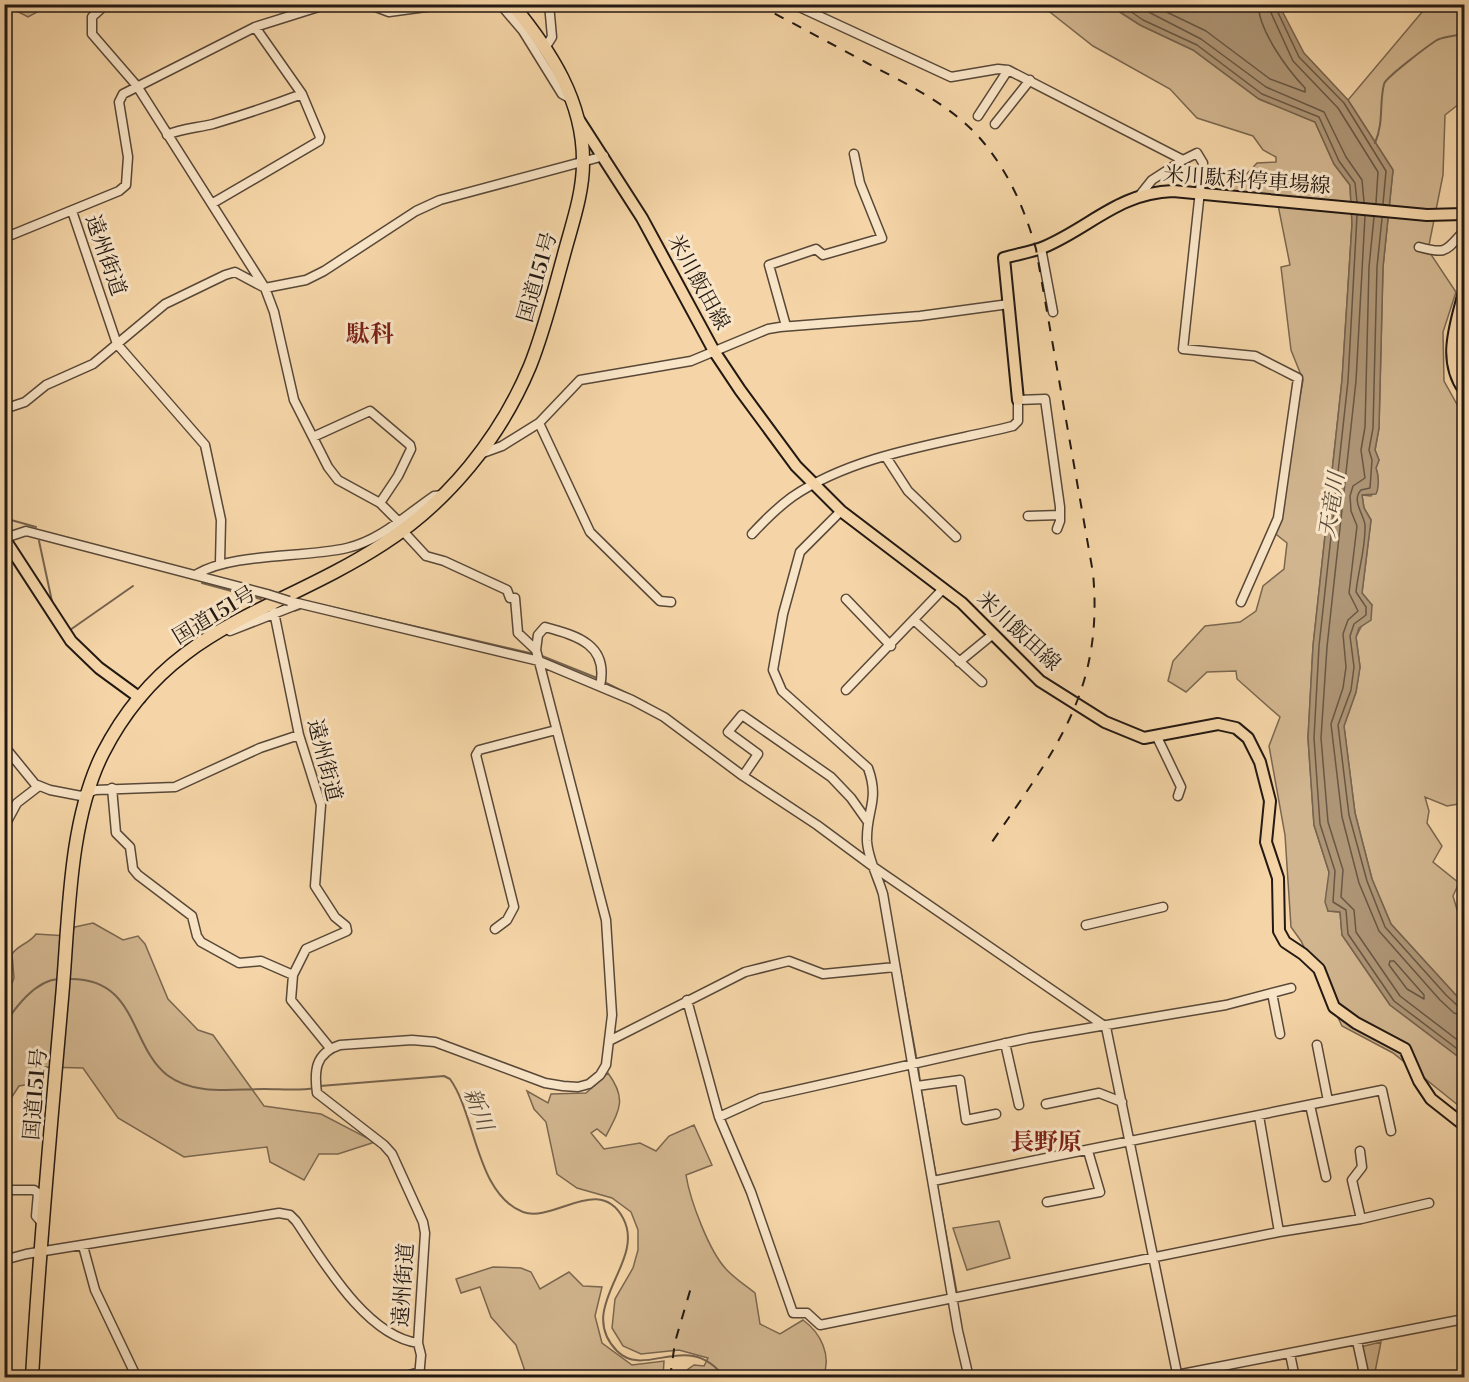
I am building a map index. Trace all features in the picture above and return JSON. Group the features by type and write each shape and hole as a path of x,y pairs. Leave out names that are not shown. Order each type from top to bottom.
{"highway":[{"name":"国道151号","path":"32,1377 77,834 87,793 102,755 140,698 170,665 225,626 341,568 443,495 480,454 516,395 541,335 578,199 583,164 579,120 573,99 545,48 512,4"}],"main road":[{"name":"米川飯田線","path":"579,120 642,218 714,351 778,443 813,484 841,511 962,603 1033,675 1077,707 1130,734 1144,738 1218,724 1236,729 1248,738 1260,762 1270,801 1266,842 1278,878 1278,922 1285,942 1303,954 1318,969 1334,1007 1356,1023 1405,1049 1419,1081 1431,1099 1464,1125"},
{"name":"米川駄科停車場線","path":"1018,400 1004,258 1041,248 1140,195 1173,191 1427,215 1464,214"},
{"path":"1464,292 1452,342 1452,356 1457,380 1464,390"},
{"path":"5,538 71,642 99,668 140,698"}],"street":[{"path":"106,4 94,12 90,28 137,86 265,288 274,312 294,400 338,480 380,503 426,556 507,590 510,598 514,598 514,621 518,633 536,650"},
{"path":"137,86 255,27 328,4"},
{"path":"368,4 388,12 448,4"},
{"path":"500,4 537,52 562,94 573,99"},
{"path":"545,48 552,37 549,4"},
{"path":"794,4 951,77 998,69 1008,70 1183,160"},
{"path":"213,203 319,141 321,137 302,94 255,27"},
{"path":"978,116 1008,70"},
{"path":"995,124 1030,80"},
{"name":"遠州街道","path":"137,86 123,94 119,102 128,157 126,185 119,191 72,211 117,344 205,445 220,520 220,563"},
{"path":"167,135 180,129 202,127 254,112 302,94"},
{"path":"1140,195 1152,180 1197,153 1203,163 1201,194 1183,349 1255,356 1298,378 1278,518 1241,602"},
{"path":"786,326 769,265 816,249 823,255 882,238 860,183 854,154"},
{"path":"4,409 25,402 46,385 93,364 165,304 225,275 235,272 265,288 306,280 324,271 416,211 440,200 583,164 604,156"},
{"path":"4,238 72,211"},
{"path":"1419,247 1439,252 1450,249 1464,231"},
{"path":"1041,248 1053,312"},
{"path":"480,454 502,446 538,423 580,380 691,361 768,329 920,316 1009,304"},
{"path":"752,534 785,503 813,484 837,472 886,457 1013,426 1018,421 1018,400 1046,399 1060,515 1057,528"},
{"path":"313,437 370,411 410,445 411,448 398,476 380,503"},
{"path":"538,423 590,532 660,601 671,602"},
{"path":"886,457 908,491 956,537"},
{"path":"841,511 801,552 783,614 773,670 782,691 868,768 874,786 868,822 868,854 884,894 958,1331 969,1377"},
{"path":"1028,516 1060,515"},
{"path":"197,574 220,563 348,547 366,542 402,526"},
{"path":"5,538 26,531 197,574 300,604 539,661 600,686 664,717 743,776 1106,1027 1178,1376"},
{"path":"846,690 891,646 943,589"},
{"path":"846,599 891,646"},
{"path":"225,626 230,631 274,612 300,604"},
{"name":"遠州街道","path":"274,612 300,735 321,806 315,886 335,917 346,926 346,931 306,949 293,975 291,1000 295,1009 330,1048 321,1056 314,1072 317,1093 323,1100 377,1136 392,1154 423,1222 425,1249 418,1343 421,1355 420,1375"},
{"path":"915,621 982,682"},
{"path":"330,1048 350,1044 423,1039 545,1083 578,1087 589,1084 600,1075 606,1065 611,1040 612,1015 606,920 536,650 538,635 545,627 574,635 597,652 603,666 600,686"},
{"path":"958,662 992,635"},
{"path":"743,776 758,754 728,732 742,715 831,777 851,798 868,822"},
{"path":"495,929 507,920 514,907 476,755 479,750 556,730"},
{"path":"4,746 39,786 81,796 112,788 175,788 260,748 300,735"},
{"path":"1157,737 1181,787 1178,796"},
{"path":"4,827 17,803 39,786"},
{"path":"112,788 116,833 130,847 134,869 138,875 192,916 196,936 201,942 239,963 261,961 293,975"},
{"path":"1086,925 1163,907"},
{"path":"611,1040 732,976 789,961 823,974 895,967"},
{"path":"719,1117 761,1098 913,1063 1005,1043 1226,1005 1291,988"},
{"path":"1272,993 1280,1034"},
{"path":"687,1000 719,1117 751,1192 793,1313 807,1313 820,1325 1279,1232 1361,1219 1429,1203"},
{"path":"1005,1043 1019,1105"},
{"path":"1317,1045 1328,1101"},
{"path":"917,1086 960,1080 966,1120 996,1114"},
{"path":"933,1181 1131,1143 1382,1090 1391,1131"},
{"path":"1046,1104 1099,1093 1122,1102"},
{"path":"1310,1105 1326,1177"},
{"path":"1259,1116 1279,1232"},
{"path":"1047,1202 1100,1192 1088,1151"},
{"path":"1360,1151 1362,1167 1352,1180 1361,1219"},
{"path":"4,1190 34,1190 38,1193 36,1216 43,1225"},
{"path":"4,1260 279,1213 290,1215 338,1282 365,1314 407,1341 418,1343"},
{"path":"83,1246 95,1290 137,1377"},
{"path":"1161,1377 1178,1376 1464,1318"},
{"path":"1357,1341 1365,1377"},
{"path":"1290,1354 1295,1377"},
{"path":"398,1377 420,1375"}],"shaded area":[{"path":"5,4 50,5 28,17 9,7 5,11"},
{"path":"1041,5 1109,5 1140,25 1193,50 1259,99 1315,122 1334,164 1350,185 1352,224 1342,380 1313,646 1308,738 1314,825 1329,872 1328,911 1340,912 1342,935 1390,1005 1464,1061 1464,1110 1393,1053 1342,1026 1301,941 1291,927 1285,835 1269,746 1280,717 1237,679 1236,671 1207,672 1186,692 1168,681 1173,661 1205,626 1240,622 1256,611 1263,586 1284,569 1287,543 1272,531 1279,517 1303,380 1291,350 1281,267 1290,265 1278,205 1280,198 1206,187 1207,184 1241,180 1257,163 1276,162 1276,157 1263,150 1253,136 1197,118 1170,89 1093,46"},
{"path":"1428,5 1464,5 1464,100 1445,115 1443,175 1428,250 1456,292 1443,332 1444,381 1464,417 1464,803 1447,806 1425,797 1429,811 1427,823 1442,846 1433,862 1459,883 1453,896 1458,913 1464,916 1464,1004 1391,924 1372,879 1355,813 1344,726 1356,692 1360,667 1356,637 1372,605 1362,593 1371,520 1364,508 1362,495 1371,496 1378,479 1376,468 1379,460 1375,450 1379,428 1383,267 1393,170 1348,100"},
{"path":"93,923 123,940 138,936 145,944 168,999 198,1030 213,1035 264,1106 321,1114 375,1142 338,1154 319,1154 304,1180 270,1162 267,1147 184,1157 118,1118 83,1068 44,1067 42,1082 19,1086 5,1104 4,1004 14,978 12,954 36,934 68,936 75,927"},
{"path":"608,1073 618,1090 618,1111 606,1136 597,1129 591,1133 604,1149 640,1143 656,1151 669,1136 694,1125 712,1165 686,1175 696,1211 713,1250 729,1272 755,1293 760,1324 780,1334 803,1320 815,1331 825,1353 823,1377 677,1377 694,1365 704,1366 708,1358 679,1350 641,1354 623,1346 612,1328 615,1299 633,1268 638,1250 638,1230 631,1212 612,1198 577,1188 557,1174 546,1122 534,1109 527,1091 548,1103 551,1094 586,1093"},
{"path":"999,1221 1010,1258 967,1270 953,1228"},
{"path":"493,1267 521,1268 531,1272 540,1289 569,1272 583,1286 602,1287 595,1316 602,1343 632,1365 664,1361 663,1377 527,1377 516,1345 491,1317 480,1287 461,1293 456,1279"},
{"path":"1381,1342 1374,1377 1367,1377 1360,1347"}],"water":[{"name":"天竜川","path":"1109,5 1279,5 1304,53 1348,100 1393,170 1383,267 1379,428 1375,450 1379,460 1376,468 1378,485 1376,494 1362,495 1364,508 1371,520 1362,593 1372,605 1371,620 1359,628 1356,637 1360,667 1356,692 1344,726 1355,813 1372,879 1391,924 1464,1004 1464,1061 1390,1005 1342,935 1340,912 1328,911 1325,902 1329,872 1314,825 1308,738 1313,646 1342,380 1352,224 1350,185 1334,164 1315,122 1259,99 1193,50 1140,25"}],"waterway":[{"path":"1375,143 1380,128 1386,81 1437,40 1464,34"},
{"path":"4,518 36,527"},
{"path":"39,541 53,606"},
{"path":"202,583 261,599"},
{"path":"70,630 133,586"},
{"path":"314,603 534,654"},
{"path":"294,611 300,609"},
{"path":"542,656 597,678"},
{"path":"604,682 647,703"},
{"path":"720,754 741,769"},
{"path":"748,774 803,811"},
{"path":"898,958 916,1056"},
{"name":"新川","path":"4,1026 20,1003 34,989 59,979"},
{"name":"新川","path":"68,979 91,981 108,989 130,1015 155,1062 167,1075 178,1082 214,1090 315,1088"},
{"path":"918,1067 920,1082"},
{"name":"新川","path":"320,1086 444,1076 450,1079 466,1112 486,1172 495,1189 507,1203 523,1212 535,1214 589,1200 602,1200 613,1206 623,1218 628,1235 626,1251 606,1301 603,1318 606,1334 617,1351 628,1358 641,1360 682,1355 697,1357 711,1364 725,1378"},
{"path":"921,1090 936,1177"},
{"path":"937,1185 957,1294"}],"railway":[{"path":"757,4 914,88 959,118 984,143 1002,168 1022,207 1036,249 1093,573 1094,615 1091,652 1082,686 1070,717 1055,748 992,842"},
{"path":"670,1378 675,1342 692,1284"}],"district":[{"name":"駄科","path":"370,334"},
{"name":"長野原","path":"1046,1142"}]}
